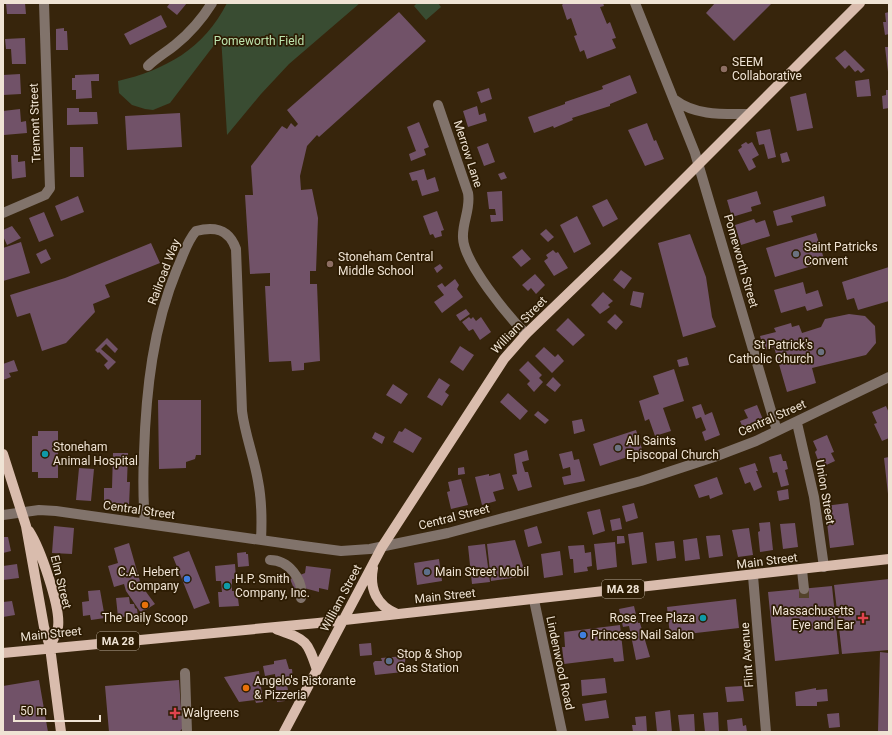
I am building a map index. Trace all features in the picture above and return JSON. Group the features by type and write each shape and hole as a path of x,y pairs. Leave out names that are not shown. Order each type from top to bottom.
{"main road":[{"name":"William Street","path":"284,732 382,547 494,372 526,334 606,257 860,3"},
{"name":"Elm Street","path":"3,454 26,526 39,550 49,579 58,626 50,647"},
{"name":"Elm Street","path":"26,526 44,627 50,647 61,732"},
{"name":"Main Street","path":"3,653 50,647 344,620 889,560"},
{"path":"374,563 372,575 376,598 384,607 397,614"},
{"path":"272,627 298,637 306,642 317,670"}],"street":[{"name":"Tremont Street","path":"3,213 44,195 50,188 44,3"},
{"path":"148,66 158,56 188,34 198,24 212,3"},
{"name":"Pomeworth Street","path":"635,3 675,100 699,164 777,432"},
{"path":"675,100 685,107 706,112 748,114"},
{"name":"Merrow Lane","path":"438,105 468,193 469,206 463,234 465,250 478,273 497,300 512,320 526,334"},
{"name":"Railroad Way","path":"145,524 145,415 153,355 159,324 175,276 192,236 196,231 206,228 219,228 228,234 236,249 242,411 244,428 261,496 261,540"},
{"name":"Central Street","path":"3,515 21,512 56,511 340,551 355,551 382,547 448,533 641,481 714,457 777,432 889,377"},
{"name":"Union Street","path":"797,422 814,497 824,567"},
{"path":"270,560 288,571 301,598"},
{"path":"802,570 804,589"},
{"name":"Flint Avenue","path":"753,576 766,732"},
{"name":"Lindenwood Road","path":"534,600 562,732"},
{"path":"185,673 187,732"}],"green space":[{"name":"Pomeworth Field","path":"227,3 360,3 289,64 261,94 227,135 221,36 170,103 153,110 145,109 132,105 119,93 118,81 152,71 167,64 195,45 218,19"},
{"path":"417,3 438,3 441,7 426,20 414,6"}],"building":[{"path":"6,3 25,3 26,14 7,14"},
{"path":"170,3 187,3 177,15 167,7"},
{"path":"564,3 603,3 604,6 600,7 607,24 610,22 616,38 612,39 616,48 587,59 584,50 580,52 574,36 577,35 571,18 567,20 562,5"},
{"path":"715,3 772,3 734,41 706,13"},
{"path":"399,12 426,41 319,137 317,135 307,146 300,176 301,190 312,189 318,218 316,271 310,271 310,284 317,284 320,361 304,363 304,370 292,371 291,361 269,362 265,286 270,286 270,273 250,274 245,195 253,195 251,166 282,126 287,129 291,123 295,127 298,124 287,110"},
{"path":"889,12 889,34 885,35 883,22 886,22 885,13"},
{"path":"161,15 167,27 130,45 124,34"},
{"path":"64,28 64,31 67,31 68,50 56,50 56,29"},
{"path":"25,38 26,64 12,64 11,49 6,49 5,39"},
{"path":"885,47 889,47 889,72 888,72"},
{"path":"845,50 865,70 861,73 858,70 855,72 849,65 845,69 835,58"},
{"path":"20,74 21,94 3,95 3,75"},
{"path":"99,74 99,81 91,81 92,98 76,99 76,90 72,90 72,78 75,78 75,75"},
{"path":"630,75 637,93 610,104 610,106 572,118 573,120 554,128 553,126 534,133 528,117 603,89 602,86"},
{"path":"869,79 871,96 857,97 855,81"},
{"path":"489,88 492,99 481,103 477,92"},
{"path":"886,90 889,90 889,108 883,109 882,96 886,95"},
{"path":"806,93 813,128 797,131 790,97"},
{"path":"477,106 479,115 485,113 487,121 468,127 463,111"},
{"path":"67,108 79,108 79,112 97,112 98,124 67,125"},
{"path":"20,109 21,122 26,121 27,133 4,135 3,111"},
{"path":"180,113 182,147 127,150 125,116"},
{"path":"419,122 429,147 424,149 426,155 411,161 409,154 416,151 407,127"},
{"path":"647,123 654,141 656,140 664,159 645,166 628,130"},
{"path":"770,129 776,157 768,159 764,144 759,145 756,132"},
{"path":"746,142 748,144 752,142 759,155 752,159 756,167 749,171 738,150 742,147 741,145"},
{"path":"488,143 495,162 484,166 477,147"},
{"path":"70,147 83,147 84,177 70,177"},
{"path":"787,152 790,161 782,163 780,154"},
{"path":"11,155 18,155 18,162 25,161 26,177 12,179"},
{"path":"424,169 427,180 435,177 439,191 422,196 417,180 412,181 409,173"},
{"path":"504,172 507,178 501,180 498,174"},
{"path":"502,191 503,221 491,222 490,215 496,215 495,209 489,209 487,192"},
{"path":"757,191 761,204 751,207 752,211 732,217 727,200"},
{"path":"78,196 84,212 61,221 55,206"},
{"path":"824,196 826,206 791,216 793,222 777,226 773,211"},
{"path":"607,199 618,219 603,227 592,206"},
{"path":"437,211 444,230 441,231 442,236 435,238 433,234 430,235 423,216"},
{"path":"44,212 54,236 39,242 29,218"},
{"path":"577,216 591,244 574,253 560,225"},
{"path":"754,219 756,223 765,220 770,236 741,245 735,225"},
{"path":"12,226 21,238 7,245 3,236 3,230"},
{"path":"546,229 554,237 548,242 540,234"},
{"path":"816,233 825,262 775,277 766,248"},
{"path":"690,234 706,277 712,317 716,327 683,337 658,243"},
{"path":"21,242 30,273 3,281 3,248"},
{"path":"151,243 160,263 105,285 110,297 93,304 95,312 66,343 42,351 30,313 17,317 10,295 65,278"},
{"path":"46,249 51,259 41,264 36,254"},
{"path":"522,249 531,259 521,267 512,257"},
{"path":"553,250 556,253 558,252 568,268 554,276 544,261 548,258 546,255"},
{"path":"440,264 443,268 437,273 434,268"},
{"path":"889,267 889,301 858,310 854,298 847,300 842,282"},
{"path":"621,270 632,278 624,289 613,280"},
{"path":"535,274 545,285 536,294 531,288 528,291 522,285"},
{"path":"455,279 459,285 457,289 463,297 442,313 434,302 444,295 437,286 442,283 445,287"},
{"path":"803,282 806,294 818,290 823,306 807,311 805,306 781,313 774,290"},
{"path":"633,291 644,293 641,308 630,305"},
{"path":"603,292 613,301 608,305 610,307 600,314 591,305"},
{"path":"466,309 470,314 460,321 456,315"},
{"path":"615,314 623,322 616,330 607,322"},
{"name":"St Patrick's Catholic Church","path":"849,314 865,316 875,326 876,343 866,355 812,368 816,383 787,392 774,347 764,350 760,336 776,332 774,328 791,323 792,327 799,325 802,333 821,327 825,319"},
{"path":"469,317 471,319 473,317 476,321 481,317 491,332 480,340 473,329 469,331 462,322"},
{"path":"568,318 585,335 573,346 556,330"},
{"path":"107,338 118,349 115,353 106,344 101,349 116,362 108,370 104,365 108,361 95,350"},
{"path":"460,346 474,355 463,371 450,362"},
{"path":"544,347 555,357 558,354 564,361 552,373 535,356"},
{"path":"687,357 689,365 679,367 677,360"},
{"path":"14,360 18,371 9,373 11,377 3,380 3,364"},
{"path":"528,361 542,375 539,378 543,382 534,392 527,384 530,381 519,370"},
{"path":"674,369 684,401 663,408 671,431 655,436 649,419 645,421 639,401 659,394 653,376"},
{"path":"553,377 561,385 555,392 546,385"},
{"path":"439,378 450,385 445,392 449,395 442,406 427,397"},
{"path":"393,384 408,394 401,404 386,395"},
{"path":"508,393 528,411 520,420 500,402"},
{"path":"158,400 201,400 201,455 196,455 195,459 186,462 186,468 159,469"},
{"path":"701,404 705,415 712,412 720,435 705,441 702,432 706,430 701,417 696,419 692,407"},
{"path":"757,405 764,422 744,430 740,421 748,418 744,410"},
{"path":"886,406 889,413 889,438 882,441 874,424 877,423 872,412"},
{"path":"538,411 549,420 545,424 534,415"},
{"path":"582,419 585,431 574,434 572,421"},
{"path":"405,428 422,438 413,453 393,442 399,431 402,432"},
{"name":"All Saints Episcopal Church","path":"636,430 643,452 600,466 593,444"},
{"name":"Stoneham Animal Hospital","path":"38,431 58,431 58,478 38,478 38,472 32,472 32,436 38,436"},
{"path":"375,432 385,437 382,444 372,438"},
{"path":"827,435 834,452 831,453 835,461 824,466 821,458 818,460 815,452 817,450 813,441"},
{"path":"527,450 529,460 522,462 525,472 528,472 532,487 518,491 512,475 517,474 514,454"},
{"path":"572,451 574,460 579,459 585,481 564,485 562,477 571,475 570,467 563,469 559,454"},
{"path":"113,453 128,453 127,482 130,482 129,506 104,504 104,488 112,488"},
{"path":"781,454 783,461 786,461 788,469 785,470 789,485 781,487 777,472 773,473 769,457"},
{"path":"889,457 889,494 888,494 884,458"},
{"path":"755,463 758,471 756,471 762,487 754,491 750,482 745,484 739,468"},
{"path":"464,467 465,474 458,475 458,468"},
{"path":"79,468 94,469 91,501 76,500"},
{"path":"500,473 504,489 493,492 496,501 482,505 475,477 489,474 489,476"},
{"path":"717,477 723,494 710,499 709,495 699,498 694,485"},
{"path":"461,479 468,505 451,509 447,492 450,491 448,482"},
{"path":"788,489 789,499 779,501 777,491"},
{"path":"634,503 638,518 626,522 622,506"},
{"path":"848,503 854,545 830,548 825,506"},
{"path":"600,509 605,531 593,535 587,512"},
{"path":"620,518 622,529 612,531 610,520"},
{"path":"770,522 773,550 760,552 758,532 760,531 759,523"},
{"path":"795,523 798,547 783,549 780,524"},
{"path":"54,526 74,528 72,554 52,553"},
{"path":"537,526 542,543 528,547 524,530"},
{"path":"749,528 753,555 738,557 732,530"},
{"path":"643,532 647,563 632,565 628,534"},
{"path":"720,535 723,556 709,558 706,536"},
{"path":"617,536 624,536 625,543 617,544"},
{"path":"3,537 8,537 11,551 3,553"},
{"path":"697,538 700,559 685,561 683,540"},
{"path":"515,540 526,576 491,581 487,544"},
{"path":"674,541 676,558 657,561 655,543"},
{"path":"615,542 617,567 597,570 594,544"},
{"path":"129,543 141,585 155,604 141,613 126,591 124,584 114,587 108,566 118,563 114,548"},
{"path":"485,544 490,582 472,584 468,546"},
{"path":"584,545 585,553 591,552 592,566 587,567 588,571 574,573 573,559 570,559 568,546"},
{"path":"189,551 210,603 194,609 173,557"},
{"path":"560,551 563,575 544,578 541,554"},
{"path":"246,552 246,554 248,554 249,566 238,567 237,553"},
{"path":"439,559 442,581 417,585 414,563"},
{"path":"17,564 19,578 3,580 3,566"},
{"name":"H.P. Smith Company, Inc.","path":"235,564 236,579 232,579 232,591 237,591 239,606 219,607 218,592 222,592 221,581 216,581 215,566"},
{"path":"306,566 331,569 328,590 319,588 319,592 304,588 295,591 290,579 305,573"},
{"name":"Massachusetts Eye and Ear","path":"889,579 889,650 842,654 834,585"},
{"name":"Massachusetts Eye and Ear","path":"832,586 839,654 775,661 768,592"},
{"path":"100,590 105,618 91,620 90,615 83,616 82,602 89,601 88,591"},
{"path":"129,597 130,604 134,604 135,608 137,609 138,616 118,617 116,598"},
{"name":"Rose Tree Plaza","path":"736,599 739,628 670,636 667,607"},
{"path":"12,601 15,615 3,617 3,602"},
{"path":"634,606 638,623 640,623 650,657 636,660 629,626 623,627 619,609"},
{"path":"620,625 624,661 614,662 613,658 564,664 562,647 565,647 564,632"},
{"path":"371,643 372,655 360,656 359,644"},
{"name":"Massachusetts Eye and Ear","path":"880,652 889,653 889,732 878,732"},
{"path":"406,656 403,672 375,675 373,663 375,661 382,661 381,658"},
{"path":"286,659 289,669 292,669 293,679 286,680 288,690 284,690 285,701 277,702 275,674 265,676 263,666 274,664 274,661"},
{"name":"Angelo's Ristorante & Pizzeria","path":"259,671 263,702 256,703 255,700 239,702 224,677"},
{"path":"605,678 607,693 582,696 581,680"},
{"path":"39,680 48,732 3,732 3,686"},
{"name":"Walgreens","path":"179,680 181,709 189,708 182,729 179,732 109,732 105,686"},
{"path":"742,686 744,701 727,702 725,687"},
{"path":"816,688 816,690 827,689 828,701 817,702 817,706 796,706 795,692"},
{"path":"606,700 609,718 585,721 582,704"},
{"path":"670,710 672,732 657,732 655,712"},
{"path":"718,712 719,732 705,732 703,713"},
{"path":"839,713 840,727 829,728 827,714"},
{"path":"694,714 695,732 680,732 678,715"},
{"path":"646,716 647,732 633,732 632,725 636,725 635,717"},
{"path":"742,718 743,726 746,725 747,732 728,732 727,720"}],"tunnel":[{"path":"804,589 804,598"}],"place":[{"name":"SEEM Collaborative","path":"724,69"},
{"name":"Saint Patricks Convent","path":"796,254"},
{"name":"Stoneham Central Middle School","path":"330,264"},
{"name":"St Patrick's Catholic Church","path":"821,352"},
{"name":"All Saints Episcopal Church","path":"618,448"},
{"name":"Stoneham Animal Hospital","path":"45,454"},
{"name":"Main Street Mobil","path":"427,572"},
{"name":"C.A. Hebert Company","path":"187,579"},
{"name":"H.P. Smith Company, Inc.","path":"227,586"},
{"name":"The Daily Scoop","path":"145,605"},
{"name":"Rose Tree Plaza","path":"703,618"},
{"name":"Massachusetts Eye and Ear","path":"863,618"},
{"name":"Princess Nail Salon","path":"583,635"},
{"name":"Stop & Shop Gas Station","path":"389,661"},
{"name":"Angelo's Ristorante & Pizzeria","path":"246,688"},
{"name":"Walgreens","path":"175,713"}]}
